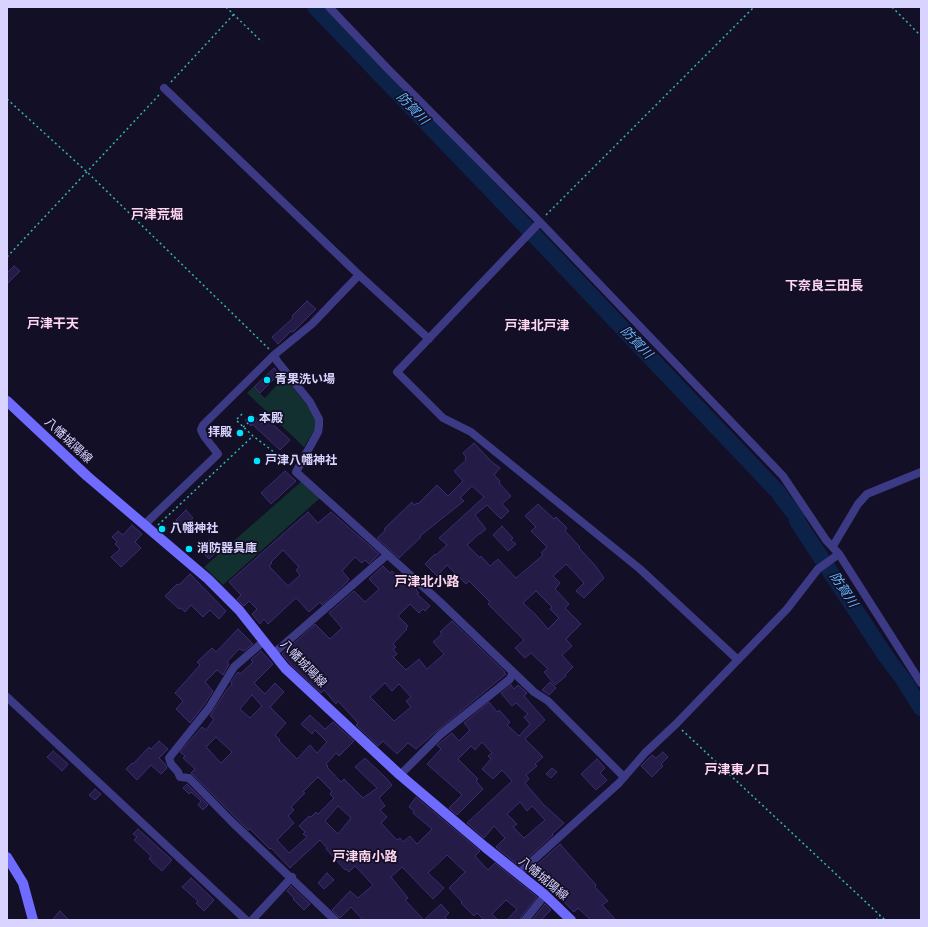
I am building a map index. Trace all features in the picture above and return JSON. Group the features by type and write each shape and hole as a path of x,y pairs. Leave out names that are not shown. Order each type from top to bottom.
{"main road":[{"name":"八幡城陽線","path":"7,401 86,476 208,579 239,610 284,668 400,775 545,895 571,920"},
{"path":"7,857 23,883 32,920"}],"street":[{"path":"329,7 387,68 540,222 783,476 826,540 833,546 837,556 921,683"},
{"path":"164,88 359,275 429,339"},
{"path":"540,222 397,372 443,418 471,432 640,569 738,660"},
{"path":"148,528 218,454 204,436 201,430 203,425 274,355 312,324 359,275"},
{"path":"274,355 277,361 310,402 319,419 318,432 296,472 439,601 534,692 548,701 624,777"},
{"path":"833,546 858,504 867,494 921,472"},
{"path":"273,654 387,555"},
{"path":"518,874 613,788 645,753 676,724 787,609 818,569 837,556"},
{"path":"264,641 234,667 209,708 169,758 171,764 178,772 180,777 189,778 232,822 292,877 335,920"},
{"path":"400,775 441,734 510,679 514,672"},
{"path":"7,697 246,920"},
{"path":"252,920 292,877"},
{"path":"525,920 545,895"}],"path":[{"path":"226,7 262,42"},
{"path":"540,222 754,7"},
{"path":"892,7 921,36"},
{"path":"7,257 234,14"},
{"path":"7,99 87,172 274,355"},
{"path":"242,414 236,420 253,436 297,470"},
{"path":"243,427 248,423"},
{"path":"148,528 253,436"},
{"path":"676,724 885,920"},
{"path":"876,920 880,916"}],"green space":[{"path":"284,377 307,405 316,419 315,429 304,447 247,393 253,387 265,398"},
{"path":"302,481 320,498 223,585 204,567"}],"building":[{"path":"14,266 20,271 7,284 7,273"},
{"path":"307,301 316,309 293,332 291,331 278,344 272,337 293,318 292,316"},
{"name":"青果洗い場","path":"274,368 279,374 260,393 254,387"},
{"path":"252,414 262,424 267,419 290,440 280,450 252,424 251,426 245,420"},
{"path":"474,443 500,468 494,475 511,496 502,504 509,511 501,519 487,505 475,515 486,529 467,545 480,558 481,556 490,566 498,559 516,578 543,555 541,553 547,547 531,531 536,527 525,516 538,504 554,519 556,517 567,528 565,531 580,547 579,548 594,564 604,578 584,598 576,591 584,583 566,564 553,576 560,583 555,589 569,604 565,608 581,624 566,639 572,646 562,655 573,667 565,675 566,676 555,685 544,672 548,669 531,653 525,658 515,648 524,640 488,604 490,602 469,581 466,584 447,565 437,576 425,564 447,545 439,538 484,497 472,486 460,498 464,501 420,536 421,537 399,558 377,538 386,530 384,529 412,502 414,505 417,503 418,504 437,485 448,496 463,481 454,471 466,460 463,453","holes":["536,591 552,607 550,609 559,618 548,629 523,603"]},
{"path":"285,471 296,481 271,504 261,493"},
{"path":"186,510 193,518 183,527 176,520"},
{"path":"308,512 318,523 331,512 379,554 369,564 365,560 362,563 355,557 342,571 349,579 347,582 322,605 320,602 309,612 296,598 268,624 264,619 260,624 252,614 257,609 249,601 244,606 237,599 241,595 229,582","holes":["283,550 299,567 296,570 300,575 288,586 269,566"]},
{"path":"132,525 142,534 135,542 141,548 121,567 111,557 120,549 115,544 117,542 112,537 118,531 123,535"},
{"path":"502,526 513,538 511,540 516,544 508,551 493,535"},
{"path":"209,540 218,551 209,559 199,549"},
{"path":"383,566 390,573 392,571 403,581 406,579 417,588 416,590 419,593 417,594 430,606 425,611 423,609 419,613 410,604 398,616 408,626 393,644 396,647 393,649 397,654 393,657 406,670 419,659 427,669 444,654 433,642 442,634 440,632 452,621 506,674 416,749 408,743 397,754 383,741 378,746 356,725 358,723 338,701 336,704 324,690 321,693 291,665 282,654 315,624 330,639 342,628 329,613 354,591 365,602 379,589 369,579","holes":["385,683 392,691 399,684 411,697 406,701 411,707 394,721 370,697"]},
{"path":"190,574 226,611 219,619 210,610 203,617 191,605 185,612 181,608 179,609 165,596"},
{"path":"238,629 253,644 244,651 239,649 227,662 229,664 223,675 217,670 205,682 213,691 190,723 176,709 183,701 175,693 200,665 197,662 212,648 216,652"},
{"path":"261,651 273,664 254,683 265,694 275,683 284,692 270,707 286,723 275,735 297,759 310,745 317,753 327,742 315,730 312,734 301,724 310,715 325,729 333,722 354,741 339,756 336,753 326,764 341,782 344,779 363,798 377,788 355,767 365,758 392,785 379,798 385,806 380,810 387,817 381,823 397,840 400,838 403,842 410,836 417,844 432,829 413,813 414,811 409,807 416,797 480,851 475,856 488,870 495,863 537,897 520,920 507,920 517,909 506,900 492,914 498,920 484,920 477,913 474,916 449,888 465,872 447,855 428,873 444,888 433,899 402,867 391,877 408,898 405,900 424,920 363,920 351,907 340,918 332,910 350,891 358,898 373,885 355,866 349,872 346,869 345,870 320,840 290,868 250,829 248,830 191,773 195,769 183,758 185,756 180,752 202,727 206,730 214,719 210,716 232,684 231,682 238,672 240,674 253,662 251,660","holes":["252,695 262,706 250,718 240,709","216,737 232,752 221,763 206,747","318,777 332,791 330,794 334,798 318,814 316,812 311,817 309,816 299,826 305,832 303,834 307,837 289,853 277,840 294,823 288,816 294,810 291,807 305,793 303,792","338,806 351,818 338,834 325,821"]},
{"path":"550,682 556,688 549,695 542,690"},
{"path":"511,685 514,689 518,685 527,693 524,696 545,720 525,739 543,757 535,764 537,766 526,775 529,779 525,783 543,804 564,823 519,866 496,847 505,838 494,826 484,838 467,823 512,781 502,770 493,779 482,769 491,759 488,756 492,753 482,742 475,750 471,746 458,759 478,779 476,781 483,789 457,815 449,808 462,795 427,764 441,749 437,745 452,733 459,741 470,730 464,723 489,702 497,712 499,710 510,722 507,725 519,736 530,724 524,717 528,714 516,703 512,706 501,693","holes":["520,802 527,811 532,806 545,820 524,838 513,827 517,824 507,814"]},
{"path":"159,741 168,749 159,758 167,768 161,774 151,765 137,780 126,769 132,763 133,764 149,747 151,749"},
{"path":"53,751 68,764 62,771 47,757"},
{"path":"663,752 668,757 661,764 663,766 652,777 641,766 652,755 656,758"},
{"path":"597,759 605,768 600,773 607,780 596,790 581,774"},
{"path":"552,768 557,772 551,778 546,774"},
{"path":"187,784 208,805 203,810 198,805 201,801 191,792 189,794 183,788"},
{"path":"95,789 101,794 95,800 89,795"},
{"path":"138,829 172,860 162,871 149,859 151,856 134,840 137,837 133,834"},
{"path":"560,844 608,901 602,905 616,920 591,920 578,908 574,912 536,872 532,876 528,873"},
{"path":"327,873 334,880 324,889 318,883"},
{"path":"191,878 214,900 204,911 196,903 198,901 182,887"},
{"path":"291,886 310,904 304,910 287,891"},
{"path":"441,904 449,913 445,917 448,920 424,920"},
{"path":"545,904 551,910 541,920 532,920"},
{"path":"60,911 69,920 52,920"}],"waterway":[{"name":"防賀川","path":"315,7 778,492 797,517 797,521 921,708"}],"place":[{"name":"青果洗い場","path":"267,380"},
{"name":"本殿","path":"251,419"},
{"name":"拝殿","path":"240,433"},
{"name":"戸津八幡神社","path":"257,461"},
{"name":"八幡神社","path":"162,529"},
{"name":"消防器具庫","path":"189,549"}],"district":[{"name":"戸津荒堀","path":"157,216"},
{"name":"下奈良三田長","path":"824,287"},
{"name":"戸津干天","path":"53,325"},
{"name":"戸津北戸津","path":"537,327"},
{"name":"戸津北小路","path":"427,583"},
{"name":"戸津東ノ口","path":"737,771"},
{"name":"戸津南小路","path":"365,858"}]}
